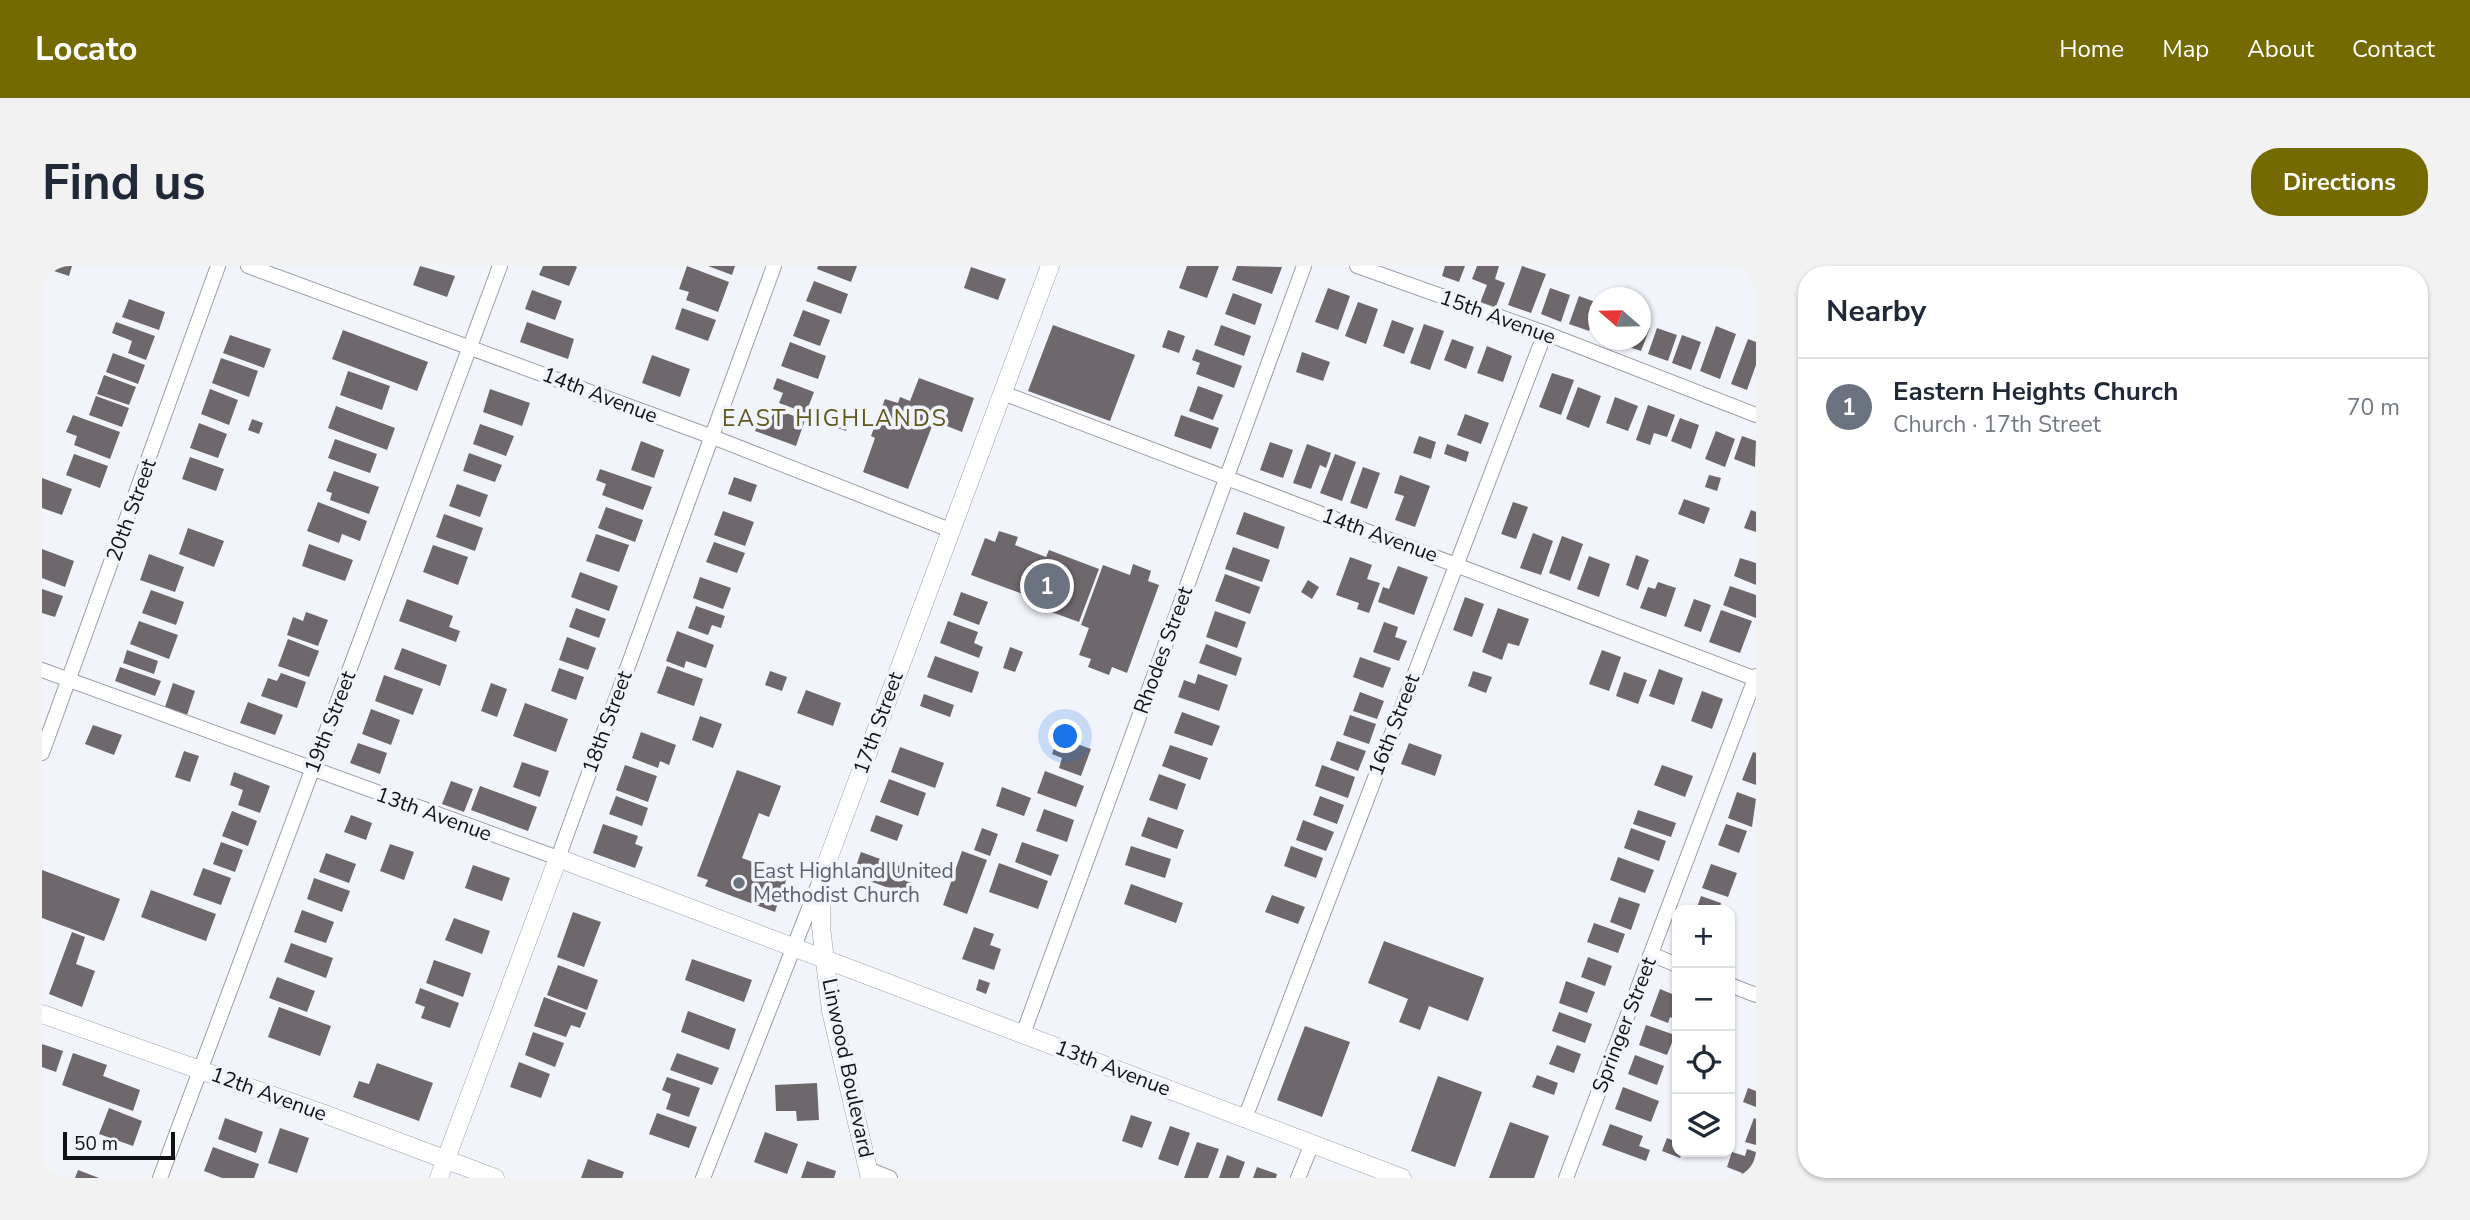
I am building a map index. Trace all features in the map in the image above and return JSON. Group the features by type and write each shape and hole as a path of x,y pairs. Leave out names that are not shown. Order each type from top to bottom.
{"street":[{"name":"20th Street","path":"42,753 218,266"},
{"name":"14th Avenue","path":"248,266 472,346 950,530"},
{"name":"19th Street","path":"160,1178 500,266"},
{"name":"18th Street","path":"439,1178 774,266"},
{"name":"17th Street","path":"703,1178 795,947 1050,266"},
{"name":"Rhodes Street","path":"1023,1034 1304,266"},
{"name":"15th Avenue","path":"1357,266 1545,333 1756,415"},
{"name":"16th Street","path":"1245,1118 1545,333"},
{"name":"14th Avenue","path":"1003,393 1756,678"},
{"name":"13th Avenue","path":"42,670 558,858 1402,1178"},
{"name":"Springer Street","path":"1566,1178 1756,678"},
{"path":"821,878 824,959"},
{"path":"1651,954 1672,963"},
{"name":"Linwood Boulevard","path":"824,959 831,1011 870,1174"},
{"path":"1735,987 1756,995"},
{"name":"12th Avenue","path":"42,1014 200,1068 495,1178"},
{"path":"1298,1178 1312,1144"},
{"path":"870,1174 890,1178"}],"building":[{"path":"56,266 72,266 69,276 54,271"},
{"path":"420,266 455,276 447,297 413,285"},
{"path":"543,266 577,267 569,286 539,275"},
{"path":"687,266 729,282 718,312 686,300 689,292 679,289"},
{"path":"708,266 735,266 732,275"},
{"path":"818,266 857,266 851,282 817,269"},
{"path":"1187,266 1219,266 1207,298 1179,288"},
{"path":"1237,266 1282,267 1272,294 1232,280"},
{"path":"1445,266 1465,266 1459,282 1442,276"},
{"path":"1477,266 1499,266 1495,279 1505,283 1495,309 1480,303 1487,285 1472,279"},
{"path":"1522,266 1546,274 1531,313 1508,305"},
{"path":"971,267 1006,279 998,300 964,288"},
{"path":"814,281 848,294 841,314 806,301"},
{"path":"1328,288 1350,296 1338,330 1315,322"},
{"path":"1550,288 1570,295 1561,322 1541,314"},
{"path":"532,290 562,301 555,320 525,309"},
{"path":"1233,293 1262,304 1255,325 1225,314"},
{"path":"1579,296 1588,299 1588,331 1569,324"},
{"path":"129,299 165,312 159,330 122,317"},
{"path":"1358,302 1378,309 1366,344 1345,336"},
{"path":"682,308 716,320 708,341 675,329"},
{"path":"803,310 830,320 820,346 793,336"},
{"path":"1392,320 1414,328 1404,354 1383,346"},
{"path":"116,322 155,336 146,360 128,353 132,341 112,333"},
{"path":"527,322 574,339 568,359 520,342"},
{"path":"1424,324 1444,331 1430,370 1410,363"},
{"path":"1053,325 1135,355 1110,421 1028,391"},
{"path":"1221,325 1251,336 1244,356 1214,345"},
{"path":"1716,326 1736,334 1720,379 1700,371"},
{"path":"1657,328 1677,335 1668,361 1648,354"},
{"path":"343,330 428,362 417,391 332,359"},
{"path":"1168,330 1185,336 1179,353 1162,347"},
{"path":"230,335 271,349 264,368 223,353"},
{"path":"1682,335 1701,342 1691,370 1672,363"},
{"path":"1452,339 1474,347 1466,369 1444,360"},
{"path":"1748,339 1756,342 1756,365 1747,390 1731,384"},
{"path":"790,342 826,356 818,379 781,366"},
{"path":"1487,346 1512,356 1503,382 1477,373"},
{"path":"1196,349 1242,366 1234,388 1196,374 1200,363 1192,360"},
{"path":"1302,352 1330,362 1323,381 1296,372"},
{"path":"113,353 145,365 138,384 106,372"},
{"path":"652,355 690,369 680,397 642,383"},
{"path":"221,358 258,371 249,397 212,383"},
{"path":"348,371 390,386 382,410 340,395"},
{"path":"1552,373 1574,380 1561,415 1539,407"},
{"path":"104,375 136,387 129,405 97,394"},
{"path":"777,378 814,392 806,413 779,403 783,393 773,389"},
{"path":"919,378 974,398 962,432 934,421 908,489 863,472 875,438 871,436 885,399 898,403 900,397 910,401"},
{"path":"1198,386 1223,395 1213,420 1189,411"},
{"path":"1578,387 1601,396 1589,428 1566,419"},
{"path":"210,389 238,400 229,425 201,414"},
{"path":"490,389 530,403 522,426 483,412"},
{"path":"96,396 129,408 122,427 89,415"},
{"path":"1615,397 1638,406 1628,431 1606,423"},
{"path":"1648,405 1675,415 1667,437 1654,433 1650,445 1636,440"},
{"path":"336,406 395,428 387,450 328,428"},
{"path":"834,408 852,414 846,431 818,421 821,413 831,416"},
{"path":"775,409 805,420 796,446 755,431 761,415 771,419"},
{"path":"1465,414 1489,423 1481,444 1457,435"},
{"path":"73,415 120,432 110,459 74,445 77,436 66,432"},
{"path":"1181,415 1219,428 1211,449 1174,436"},
{"path":"1680,418 1699,425 1691,449 1671,441"},
{"path":"252,419 263,423 259,434 248,430"},
{"path":"199,423 227,434 218,458 190,448"},
{"path":"480,424 514,436 506,456 473,444"},
{"path":"1716,431 1735,439 1725,467 1705,459"},
{"path":"1419,436 1436,442 1431,459 1413,453"},
{"path":"1742,436 1756,441 1755,467 1734,459"},
{"path":"335,439 377,454 370,473 328,458"},
{"path":"641,441 664,450 654,478 631,470"},
{"path":"1270,442 1293,450 1283,478 1260,470"},
{"path":"1307,444 1331,453 1326,468 1320,465 1311,489 1293,483"},
{"path":"1447,444 1469,452 1466,462 1444,454"},
{"path":"469,453 502,465 495,482 463,471"},
{"path":"74,454 108,466 100,488 66,475"},
{"path":"1335,454 1356,462 1342,501 1320,493"},
{"path":"190,457 224,469 216,491 182,479"},
{"path":"1363,467 1380,473 1367,509 1350,503"},
{"path":"600,469 652,487 643,510 602,495 606,484 596,480"},
{"path":"334,471 379,487 369,514 330,500 332,493 326,491"},
{"path":"1400,475 1430,486 1415,527 1395,520 1404,496 1394,493"},
{"path":"1709,475 1721,478 1717,491 1705,487"},
{"path":"734,477 757,485 751,502 728,494"},
{"path":"42,478 72,489 62,515 42,508"},
{"path":"457,484 488,495 480,517 449,506"},
{"path":"1684,499 1710,508 1704,524 1678,514"},
{"path":"318,502 367,521 360,541 342,534 339,543 307,531"},
{"path":"1513,502 1528,507 1516,539 1501,534"},
{"path":"606,507 643,520 635,542 598,528"},
{"path":"1751,510 1756,512 1756,532 1744,528"},
{"path":"723,511 754,522 745,546 714,535"},
{"path":"1244,512 1285,527 1278,549 1236,534"},
{"path":"444,514 483,528 475,551 436,537"},
{"path":"188,528 224,541 214,567 179,554"},
{"path":"999,531 1018,537 1015,545 1046,557 1049,550 1099,569 1079,622 1029,604 1031,597 971,575 985,538 995,542"},
{"path":"1533,533 1553,541 1541,575 1520,568"},
{"path":"596,534 629,545 619,572 586,561"},
{"path":"1562,536 1583,544 1570,581 1549,573"},
{"path":"714,542 745,553 737,573 706,562"},
{"path":"309,544 353,560 345,581 302,566"},
{"path":"433,545 468,557 458,585 423,572"},
{"path":"1233,547 1270,560 1262,582 1225,569"},
{"path":"42,549 74,561 65,587 42,578"},
{"path":"149,554 184,567 175,592 140,580"},
{"path":"1636,555 1649,560 1638,590 1626,585"},
{"path":"1589,556 1610,564 1599,597 1577,589"},
{"path":"1350,557 1372,565 1367,579 1380,583 1369,613 1357,609 1359,603 1336,595"},
{"path":"1740,558 1756,563 1756,585 1734,576"},
{"path":"1133,564 1151,571 1148,581 1159,585 1127,673 1112,667 1109,675 1088,667 1091,659 1079,655 1089,628 1081,625 1103,565 1130,575"},
{"path":"1398,566 1428,577 1414,615 1378,602 1383,587 1389,589"},
{"path":"580,572 618,586 609,611 571,597"},
{"path":"1225,574 1260,587 1250,614 1215,601"},
{"path":"700,577 731,588 723,609 693,598"},
{"path":"1308,580 1319,587 1312,599 1301,592"},
{"path":"1658,582 1676,588 1666,617 1640,608 1648,587 1655,589"},
{"path":"1730,586 1756,595 1756,618 1723,605"},
{"path":"42,589 63,596 55,617 42,613"},
{"path":"151,590 184,602 176,625 142,613"},
{"path":"961,592 988,602 979,625 953,615"},
{"path":"1465,597 1484,604 1472,637 1453,630"},
{"path":"407,599 453,616 449,627 460,631 456,642 399,621"},
{"path":"1694,599 1711,605 1701,632 1684,626"},
{"path":"696,606 725,616 721,628 712,625 708,635 688,628"},
{"path":"576,608 606,619 599,638 569,627"},
{"path":"1498,608 1529,619 1519,646 1508,643 1502,660 1482,652"},
{"path":"1721,610 1752,621 1740,653 1709,642"},
{"path":"1215,611 1246,622 1237,648 1206,637"},
{"path":"306,612 328,620 318,646 287,635 293,617 303,621"},
{"path":"139,621 178,635 169,659 130,644"},
{"path":"948,621 978,632 974,643 983,647 979,658 940,643"},
{"path":"1384,622 1398,627 1395,637 1407,641 1399,661 1373,652"},
{"path":"677,631 714,645 706,668 686,661 684,668 666,661"},
{"path":"567,637 596,648 588,670 559,660"},
{"path":"288,639 319,651 309,677 278,666"},
{"path":"1206,644 1242,658 1236,676 1199,663"},
{"path":"1010,647 1023,652 1015,672 1003,668"},
{"path":"402,648 447,665 440,686 394,669"},
{"path":"127,650 158,661 154,674 123,663"},
{"path":"1602,650 1621,657 1609,691 1589,684"},
{"path":"935,656 979,672 972,693 927,677"},
{"path":"1360,657 1391,668 1383,688 1353,677"},
{"path":"667,666 703,679 694,706 657,693"},
{"path":"120,667 161,681 155,696 115,681"},
{"path":"559,668 584,677 576,700 551,691"},
{"path":"1659,669 1683,678 1674,705 1649,696"},
{"path":"770,671 787,677 782,691 765,685"},
{"path":"1473,671 1492,677 1486,693 1468,686"},
{"path":"1624,672 1647,680 1638,704 1616,696"},
{"path":"281,673 306,682 297,708 261,696 268,678 277,681"},
{"path":"1198,674 1228,685 1219,711 1178,697 1184,680 1195,684"},
{"path":"384,675 423,689 413,715 375,701"},
{"path":"173,683 195,691 187,715 165,707"},
{"path":"491,683 507,689 497,717 481,711"},
{"path":"806,690 841,703 833,726 797,713"},
{"path":"1702,691 1723,699 1712,729 1691,721"},
{"path":"1360,692 1384,701 1377,719 1353,711"},
{"path":"924,694 954,705 950,717 920,706"},
{"path":"248,702 283,715 275,735 240,723"},
{"path":"525,703 568,719 556,752 513,736"},
{"path":"371,709 400,720 391,745 362,734"},
{"path":"1182,712 1220,726 1212,746 1174,733"},
{"path":"1350,715 1376,724 1369,744 1343,735"},
{"path":"700,716 722,724 713,748 692,740"},
{"path":"93,725 122,735 114,755 85,744"},
{"path":"641,732 676,745 669,765 660,761 658,768 632,758"},
{"path":"1058,737 1091,749 1081,776 1059,768 1062,758 1052,754"},
{"path":"1337,741 1366,751 1358,771 1330,760"},
{"path":"358,743 387,753 380,774 350,763"},
{"path":"1409,743 1442,755 1435,776 1401,764"},
{"path":"1170,745 1208,758 1200,780 1162,766"},
{"path":"900,747 944,763 935,788 891,772"},
{"path":"184,751 199,756 190,782 175,777"},
{"path":"1753,752 1756,753 1756,785 1742,780"},
{"path":"522,762 549,771 540,797 513,787"},
{"path":"625,765 657,776 648,802 616,790"},
{"path":"1322,765 1355,777 1348,798 1315,786"},
{"path":"1662,765 1693,776 1685,797 1654,785"},
{"path":"737,770 781,786 769,817 759,813 742,858 788,875 784,886 793,889 789,899 780,896 775,912 705,886 708,880 697,876"},
{"path":"1045,771 1084,786 1076,807 1037,793"},
{"path":"234,772 270,786 260,813 238,805 243,790 230,785"},
{"path":"1159,774 1186,784 1177,810 1149,800"},
{"path":"889,779 926,793 918,816 880,802"},
{"path":"451,781 473,789 464,812 442,804"},
{"path":"480,786 537,807 528,831 471,810"},
{"path":"1002,787 1031,798 1024,816 996,806"},
{"path":"1737,792 1756,799 1752,827 1728,818"},
{"path":"616,796 648,808 642,826 609,814"},
{"path":"1320,796 1344,805 1337,824 1313,815"},
{"path":"1044,809 1074,820 1067,842 1036,831"},
{"path":"1638,810 1676,823 1671,837 1633,824"},
{"path":"232,811 257,821 248,846 222,836"},
{"path":"351,815 372,823 366,840 344,832"},
{"path":"876,815 903,825 897,841 870,831"},
{"path":"1148,817 1184,830 1177,849 1141,836"},
{"path":"1303,820 1334,832 1326,851 1296,840"},
{"path":"603,824 638,836 635,844 643,847 635,868 593,853"},
{"path":"1726,824 1747,831 1739,853 1718,845"},
{"path":"982,828 998,834 990,856 974,850"},
{"path":"1631,828 1666,841 1659,861 1624,848"},
{"path":"221,842 243,850 235,872 213,864"},
{"path":"1022,842 1059,855 1051,876 1015,862"},
{"path":"390,844 414,852 404,880 380,871"},
{"path":"1131,846 1171,859 1165,878 1125,865"},
{"path":"1291,846 1323,858 1316,878 1284,866"},
{"path":"962,851 987,860 967,914 943,905"},
{"path":"861,852 908,869 904,880 913,883 908,895 853,875"},
{"path":"326,853 356,864 349,883 319,872"},
{"path":"1618,857 1654,870 1645,893 1610,880"},
{"path":"999,863 1048,881 1038,909 989,892"},
{"path":"1711,864 1737,873 1728,897 1702,888"},
{"path":"473,865 510,878 502,901 465,888"},
{"path":"203,868 231,878 221,905 193,895"},
{"path":"42,870 120,899 104,941 42,918"},
{"path":"314,878 350,891 342,912 307,899"},
{"path":"1131,884 1183,903 1176,923 1124,904"},
{"path":"151,890 216,914 206,941 141,917"},
{"path":"1272,895 1305,907 1298,924 1265,912"},
{"path":"1701,896 1721,903 1720,905 1698,905"},
{"path":"1619,897 1640,904 1631,930 1610,922"},
{"path":"302,910 334,922 326,943 294,932"},
{"path":"573,912 601,922 584,967 557,957"},
{"path":"454,918 490,931 482,954 445,940"},
{"path":"1594,923 1625,934 1618,953 1587,942"},
{"path":"974,927 994,934 990,945 1001,949 994,970 962,959"},
{"path":"72,932 85,937 76,964 95,971 82,1007 49,994"},
{"path":"1384,941 1484,978 1468,1021 1429,1006 1420,1030 1399,1022 1408,999 1368,983"},
{"path":"291,943 333,958 326,978 284,962"},
{"path":"1588,957 1612,966 1605,986 1581,977"},
{"path":"692,959 752,980 744,1002 685,980"},
{"path":"434,960 471,973 463,997 426,983"},
{"path":"558,965 598,980 587,1010 547,995"},
{"path":"277,977 315,991 307,1012 269,998"},
{"path":"979,979 990,983 986,994 976,990"},
{"path":"1566,981 1595,992 1587,1013 1559,1003"},
{"path":"420,988 459,1003 450,1028 421,1018 425,1007 415,1003"},
{"path":"1660,989 1672,994 1672,1018 1670,1017 1668,1023 1650,1016"},
{"path":"544,997 586,1013 580,1028 571,1025 566,1037 534,1026"},
{"path":"279,1007 331,1026 320,1056 268,1037"},
{"path":"688,1011 736,1029 729,1050 681,1032"},
{"path":"1559,1012 1592,1024 1585,1043 1552,1031"},
{"path":"1646,1025 1672,1034 1667,1055 1639,1045"},
{"path":"1305,1026 1350,1042 1322,1117 1277,1100"},
{"path":"533,1032 564,1043 555,1067 525,1055"},
{"path":"42,1044 63,1051 56,1072 42,1067"},
{"path":"1557,1045 1581,1054 1574,1073 1549,1064"},
{"path":"73,1053 107,1065 103,1076 140,1090 133,1111 62,1085"},
{"path":"677,1053 719,1068 712,1085 670,1070"},
{"path":"1635,1055 1664,1066 1657,1085 1628,1074"},
{"path":"519,1062 550,1074 541,1098 510,1087"},
{"path":"377,1063 433,1083 419,1121 353,1097 359,1081 369,1084"},
{"path":"1537,1075 1558,1083 1554,1095 1532,1087"},
{"path":"1438,1076 1482,1092 1455,1167 1411,1151"},
{"path":"667,1077 700,1088 689,1117 666,1109 671,1094 662,1090"},
{"path":"817,1083 819,1120 797,1121 796,1111 776,1111 775,1085"},
{"path":"1623,1087 1659,1101 1651,1122 1615,1109"},
{"path":"1748,1088 1756,1091 1756,1107 1743,1102"},
{"path":"109,1108 142,1121 133,1146 99,1134"},
{"path":"657,1113 697,1127 689,1148 649,1134"},
{"path":"1131,1115 1152,1122 1142,1148 1122,1141"},
{"path":"225,1118 263,1132 256,1153 218,1139"},
{"path":"1754,1118 1756,1119 1756,1145 1745,1142"},
{"path":"1510,1122 1549,1136 1534,1178 1489,1178"},
{"path":"1610,1124 1643,1136 1639,1146 1650,1150 1646,1161 1602,1145"},
{"path":"1170,1126 1190,1133 1178,1166 1158,1159"},
{"path":"280,1128 309,1138 297,1173 268,1163"},
{"path":"765,1132 798,1144 787,1174 754,1162"},
{"path":"1667,1138 1672,1140 1672,1155 1662,1151"},
{"path":"1197,1142 1219,1149 1208,1178 1184,1178"},
{"path":"213,1147 259,1164 254,1178 222,1178 204,1171"},
{"path":"1747,1149 1756,1152 1756,1178 1740,1178 1742,1173 1727,1167 1735,1153 1745,1156"},
{"path":"1227,1155 1245,1162 1239,1178 1219,1178"},
{"path":"588,1159 624,1172 622,1178 581,1178"},
{"path":"807,1161 836,1171 834,1178 801,1178"},
{"path":"1257,1167 1277,1174 1276,1178 1253,1178"},
{"path":"78,1170 99,1178 75,1178"}],"place":[{"name":"Eastern Heights Church","path":"1047,586"},
{"name":"East Highland United Methodist Church","path":"739,883"}],"district":[{"name":"EAST HIGHLANDS","path":"835,418"}]}
